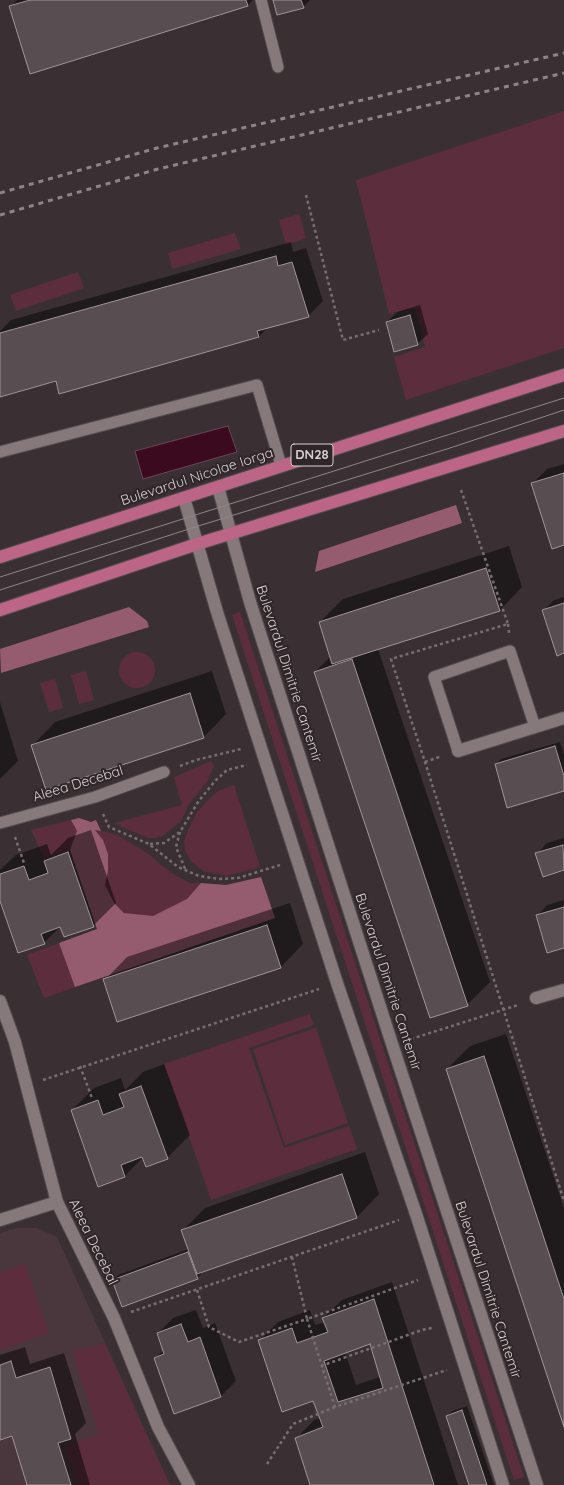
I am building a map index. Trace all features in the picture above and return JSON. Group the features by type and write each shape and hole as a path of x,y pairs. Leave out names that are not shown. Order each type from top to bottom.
{"main road":[{"name":"Bulevardul Nicolae Iorga","path":"0,557 218,487 281,465 564,375"},
{"path":"0,610 197,544 564,431"},
{"name":"Bulevardul Dimitrie Cantemir","path":"218,487 250,602 392,1044 537,1485"},
{"path":"184,498 197,544 337,983 416,1214 434,1274 465,1364 503,1485"},
{"path":"458,751 564,718"},
{"path":"536,998 564,990"},
{"name":"Aleea Decebal","path":"0,1001 15,1042 57,1202 114,1318 158,1427 189,1485"},
{"path":"0,1220 57,1202"}],"lane":[{"path":"261,0 278,67"},
{"path":"0,452 257,385 281,465"},
{"path":"458,751 434,677 510,651 535,727"},
{"name":"Aleea Decebal","path":"4,821 95,797 164,772"}],"path":[{"path":"306,195 343,340 379,330"},
{"path":"461,490 508,624 391,659 564,1202"},
{"path":"164,772 196,760 261,744"},
{"path":"186,871 176,847 180,832 198,802 215,781 227,770 266,761"},
{"path":"95,797 109,827 149,844 178,867 199,876 219,879 238,878 298,860"},
{"path":"4,821 24,863"},
{"path":"149,844 164,843 180,832"},
{"path":"27,1085 80,1066 337,983"},
{"path":"392,1044 503,1010"},
{"path":"80,1066 92,1098"},
{"path":"114,1318 416,1214"},
{"path":"292,1257 307,1319 335,1407"},
{"path":"197,1290 209,1327 239,1342 434,1274"},
{"path":"321,1366 422,1330 452,1325"},
{"path":"267,1464 293,1424 335,1407 465,1364"}],"shaded area":[{"path":"564,111 564,348 406,400 394,357 425,347 415,308 389,314 356,180"},
{"path":"299,214 306,238 286,245 279,220"},
{"path":"235,233 241,249 172,269 168,253"},
{"path":"78,272 84,288 16,311 10,295"},
{"path":"228,426 237,452 143,479 135,451"},
{"path":"456,505 462,523 315,572 319,551"},
{"path":"129,607 147,621 149,627 1,673 0,649"},
{"path":"240,612 524,1477 514,1480 232,615"},
{"path":"141,652 150,657 154,663 154,677 150,683 141,688 133,688 124,683 120,677 119,666 124,657 130,653"},
{"path":"86,671 94,700 79,704 71,675"},
{"path":"55,679 63,708 49,712 40,683"},
{"path":"211,761 214,766 207,782 189,804 181,821 164,835 157,838 147,838 114,823 182,805 174,777"},
{"path":"234,785 260,867 227,876 203,871 191,861 185,851 184,841 197,812 218,791"},
{"path":"79,818 91,822 96,820 101,831 118,835 150,855 175,875 190,883 226,885 261,877 275,918 44,998 27,955 97,929 70,850 44,858 31,830"},
{"path":"79,818 91,822 96,820 101,831 95,830 103,840 108,854 108,871 105,885 114,903 124,913 153,916 187,899 201,883 226,885 261,877 275,918 75,987 59,943 97,929 70,850 77,831 71,820"},
{"path":"310,1014 314,1025 249,1048 284,1148 349,1126 357,1149 211,1200 164,1064"},
{"path":"316,1028 348,1123 285,1145 253,1049"},
{"path":"17,1228 37,1228 57,1237 170,1485 0,1485 0,1233"},
{"path":"25,1264 49,1333 0,1350 0,1272"},
{"path":"104,1343 170,1485 79,1485 66,1446 99,1434 72,1352"}],"building":[{"path":"30,0 246,0 248,6 30,74 9,6"},
{"path":"273,0 301,0 304,8 277,15"},
{"path":"276,256 278,266 292,262 309,317 257,331 259,337 59,394 56,381 0,397 0,333"},
{"path":"410,315 418,345 394,352 386,322"},
{"path":"564,473 564,545 552,549 531,483"},
{"path":"486,568 500,611 332,664 319,622"},
{"path":"564,603 564,653 557,656 542,610"},
{"path":"352,659 468,1006 430,1018 314,672"},
{"path":"190,693 204,738 46,790 31,745"},
{"path":"555,746 564,776 564,791 507,808 495,764"},
{"path":"563,845 564,870 543,877 535,853"},
{"path":"68,852 94,927 64,937 60,927 41,934 45,944 18,953 0,901 0,874 24,866 29,880 48,873 44,861"},
{"path":"564,907 564,948 547,953 536,915"},
{"path":"267,925 281,968 117,1022 103,979"},
{"path":"484,1056 564,1299 564,1427 446,1069"},
{"path":"141,1086 168,1159 146,1167 142,1157 121,1165 125,1177 98,1187 71,1110 98,1100 103,1115 124,1107 119,1094"},
{"path":"342,1174 357,1218 197,1274 181,1230"},
{"path":"188,1252 198,1279 122,1307 112,1280"},
{"path":"374,1299 434,1485 310,1485 295,1438 323,1427 313,1401 282,1412 258,1340 292,1328 297,1343 328,1332 322,1318","holes":["370,1344 383,1388 338,1402 324,1361"]},
{"path":"181,1324 188,1342 200,1337 221,1397 174,1414 154,1358 164,1354 157,1333"},
{"path":"11,1361 16,1378 50,1367 71,1439 58,1443 71,1485 27,1485 12,1436 0,1440 0,1365"},
{"path":"462,1410 487,1485 469,1485 446,1416"}],"tram line":[{"path":"0,577 564,398"},
{"path":"0,590 192,528 450,448 564,410"}],"railway":[{"path":"0,193 157,148 564,53"},
{"path":"0,215 158,169 564,73"}]}
